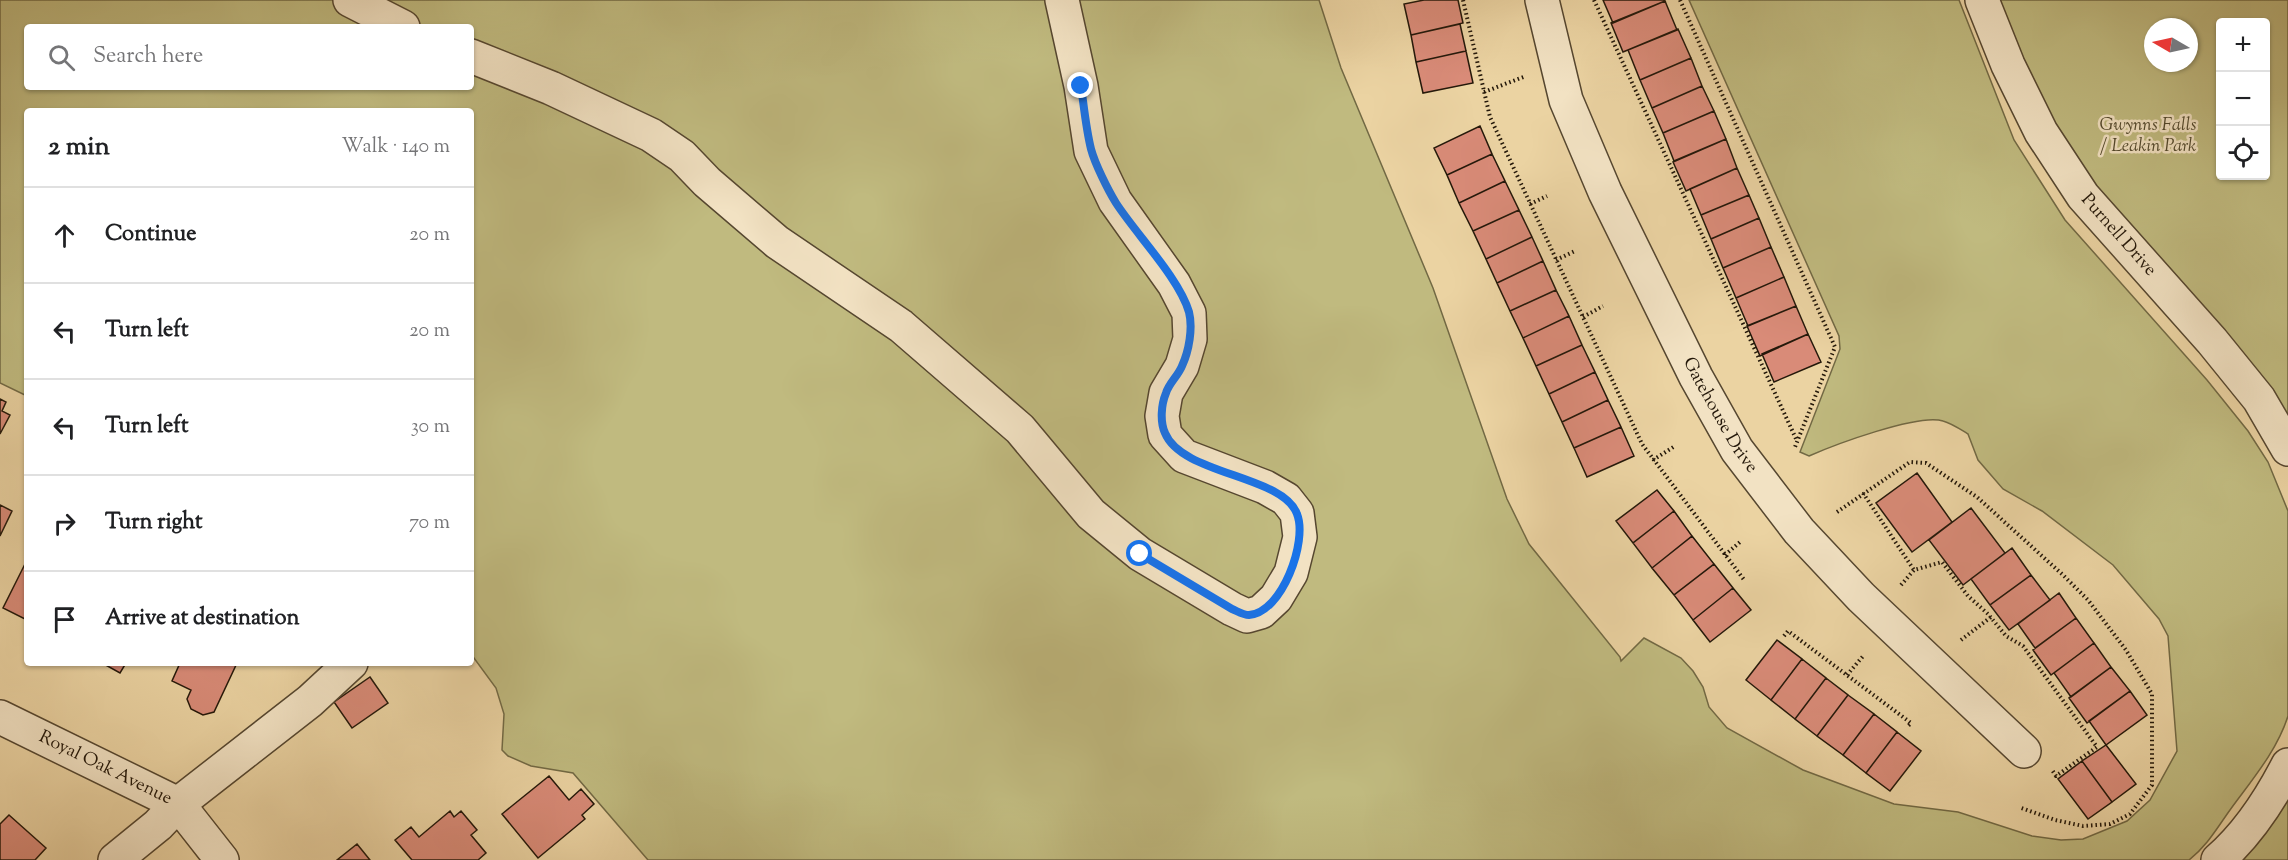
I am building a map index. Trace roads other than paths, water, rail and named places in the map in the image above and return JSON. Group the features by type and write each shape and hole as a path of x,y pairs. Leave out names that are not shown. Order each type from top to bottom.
{"street":[{"path":"350,0 397,24"},
{"path":"474,58 551,88 651,135 682,156 707,182 777,242 901,326 1020,429 1091,514 1140,554 1232,609 1247,616 1261,612 1276,598 1291,573 1300,537 1297,513 1286,499 1264,487 1184,456 1165,435 1162,416 1166,393 1182,366 1190,339 1189,313 1174,284 1115,201 1091,151 1081,86 1062,0"},
{"name":"Gatehouse Drive","path":"1542,0 1566,100 1605,192 1696,377 1737,450 1799,531 1861,597 2024,751"},
{"name":"Purnell Drive","path":"1982,0 2008,65 2041,132 2083,196 2212,341 2259,399 2288,449"},
{"path":"115,860 158,825 178,804 310,701 348,666"},
{"name":"Royal Oak Avenue","path":"0,717 178,804 222,860"},
{"path":"2218,860 2233,847 2274,793 2288,765"}],"park label":[{"name":"Gwynns Falls / Leakin Park","path":"2148,136"}]}
